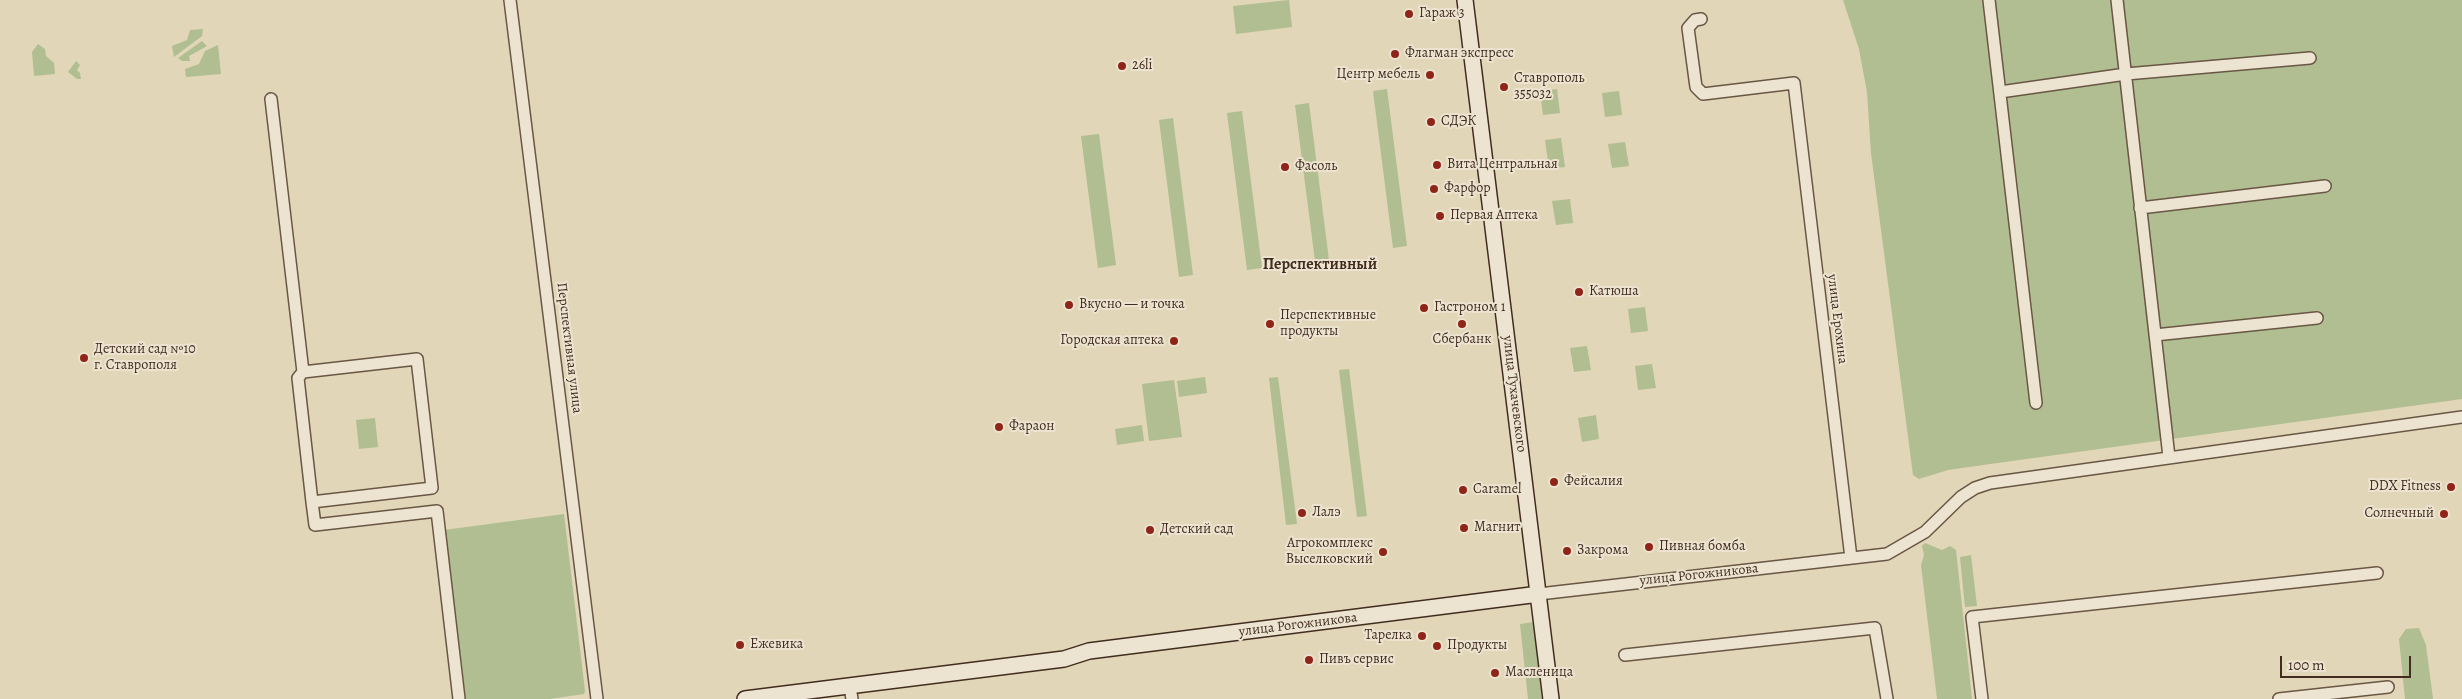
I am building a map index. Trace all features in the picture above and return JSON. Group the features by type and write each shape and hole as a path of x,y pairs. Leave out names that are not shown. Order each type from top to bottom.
{"street":[{"name":"Перспективная улица","path":"510,0 597,699"},
{"name":"улица Тухачевского","path":"1465,0 1551,699"},
{"path":"1989,0 2036,403"},
{"path":"2117,0 2169,457"},
{"name":"улица Ерохина","path":"1701,19 1690,23 1688,28 1696,87 1703,94 1794,83 1851,558"},
{"path":"2000,92 2126,74 2310,58"},
{"path":"271,99 303,372"},
{"path":"2140,208 2325,186"},
{"path":"2154,334 2317,318"},
{"path":"312,502 432,488 417,359 303,372 298,378 312,502 315,525 438,511 459,699"},
{"name":"улица Рогожникова","path":"745,699 851,693 1064,659 1089,651 1538,594 1888,554 1926,532 1961,497 1982,486 2169,457 2462,417"},
{"path":"1982,699 1972,617 2377,574"},
{"path":"1625,655 1875,628 1887,699"},
{"path":"2279,699 2388,687"}],"green space":[{"path":"1289,0 1292,27 1236,34 1233,6"},
{"path":"1843,0 2462,0 2462,399 1948,470 1919,479 1913,475 1871,153 1867,92 1859,49"},
{"path":"203,29 202,36 174,57 172,46 187,40 190,30"},
{"path":"202,41 207,46 189,56 190,61 182,61 178,58"},
{"path":"38,44 45,49 46,56 54,63 55,74 34,76 32,52"},
{"path":"218,45 221,74 186,77 185,69 199,64 205,51"},
{"path":"76,61 80,65 77,70 80,73 81,79 77,79 68,72"},
{"path":"1387,89 1407,246 1393,248 1373,91"},
{"path":"1557,89 1560,113 1543,115 1540,91"},
{"path":"1619,91 1622,115 1605,117 1602,93"},
{"path":"1309,103 1329,260 1315,261 1295,105"},
{"path":"1242,111 1262,268 1247,270 1227,113"},
{"path":"1173,118 1193,275 1179,277 1159,120"},
{"path":"1099,134 1116,265 1098,268 1081,136"},
{"path":"1561,138 1565,167 1549,169 1545,140"},
{"path":"1625,142 1629,166 1612,168 1608,144"},
{"path":"1570,199 1573,223 1556,225 1552,201"},
{"path":"1645,307 1648,331 1631,333 1628,309"},
{"path":"1587,346 1591,370 1574,372 1570,348"},
{"path":"1652,364 1656,388 1638,390 1635,366"},
{"path":"1349,369 1367,516 1357,517 1339,370"},
{"path":"1205,377 1207,393 1179,397 1177,381"},
{"path":"1278,377 1297,524 1286,525 1269,378"},
{"path":"1174,380 1182,437 1149,441 1142,384"},
{"path":"1596,415 1599,439 1582,442 1578,418"},
{"path":"375,418 378,447 359,449 356,420"},
{"path":"1142,425 1144,441 1117,445 1115,429"},
{"path":"564,514 584,694 550,699 464,699 444,530"},
{"path":"1925,543 1942,550 1950,546 1956,550 1972,699 1937,699 1921,565 1924,555 1922,546"},
{"path":"1971,555 1977,606 1965,607 1960,557"},
{"path":"1534,622 1542,699 1528,699 1520,624"},
{"path":"2419,628 2426,645 2433,699 2405,699 2399,639 2406,629"}],"place":[{"name":"Гараж 3","path":"1409,14"},
{"name":"Флагман экспресс","path":"1395,54"},
{"name":"26li","path":"1122,66"},
{"name":"Центр мебель","path":"1430,75"},
{"name":"Ставрополь 355032","path":"1504,87"},
{"name":"СДЭК","path":"1431,122"},
{"name":"Вита Центральная","path":"1437,165"},
{"name":"Фасоль","path":"1285,167"},
{"name":"Фарфор","path":"1434,189"},
{"name":"Первая Аптека","path":"1440,216"},
{"name":"Катюша","path":"1579,292"},
{"name":"Вкусно — и точка","path":"1069,305"},
{"name":"Гастроном 1","path":"1424,308"},
{"name":"Перспективные продукты","path":"1270,324"},
{"name":"Сбербанк","path":"1462,324"},
{"name":"Городская аптека","path":"1174,341"},
{"name":"Детский сад №10 г. Ставрополя","path":"84,358"},
{"name":"Фараон","path":"999,427"},
{"name":"Фейсалия","path":"1554,482"},
{"name":"DDX Fitness","path":"2451,487"},
{"name":"Caramel","path":"1463,490"},
{"name":"Лалэ","path":"1302,513"},
{"name":"Солнечный","path":"2444,514"},
{"name":"Магнит","path":"1464,528"},
{"name":"Детский сад","path":"1150,530"},
{"name":"Пивная бомба","path":"1649,547"},
{"name":"Закрома","path":"1567,551"},
{"name":"Агрокомплекс Выселковский","path":"1383,552"},
{"name":"Тарелка","path":"1422,636"},
{"name":"Ежевика","path":"740,645"},
{"name":"Продукты","path":"1437,646"},
{"name":"Пивъ сервис","path":"1309,660"},
{"name":"Масленица","path":"1495,673"}],"district":[{"name":"Перспективный","path":"1320,265"}]}
